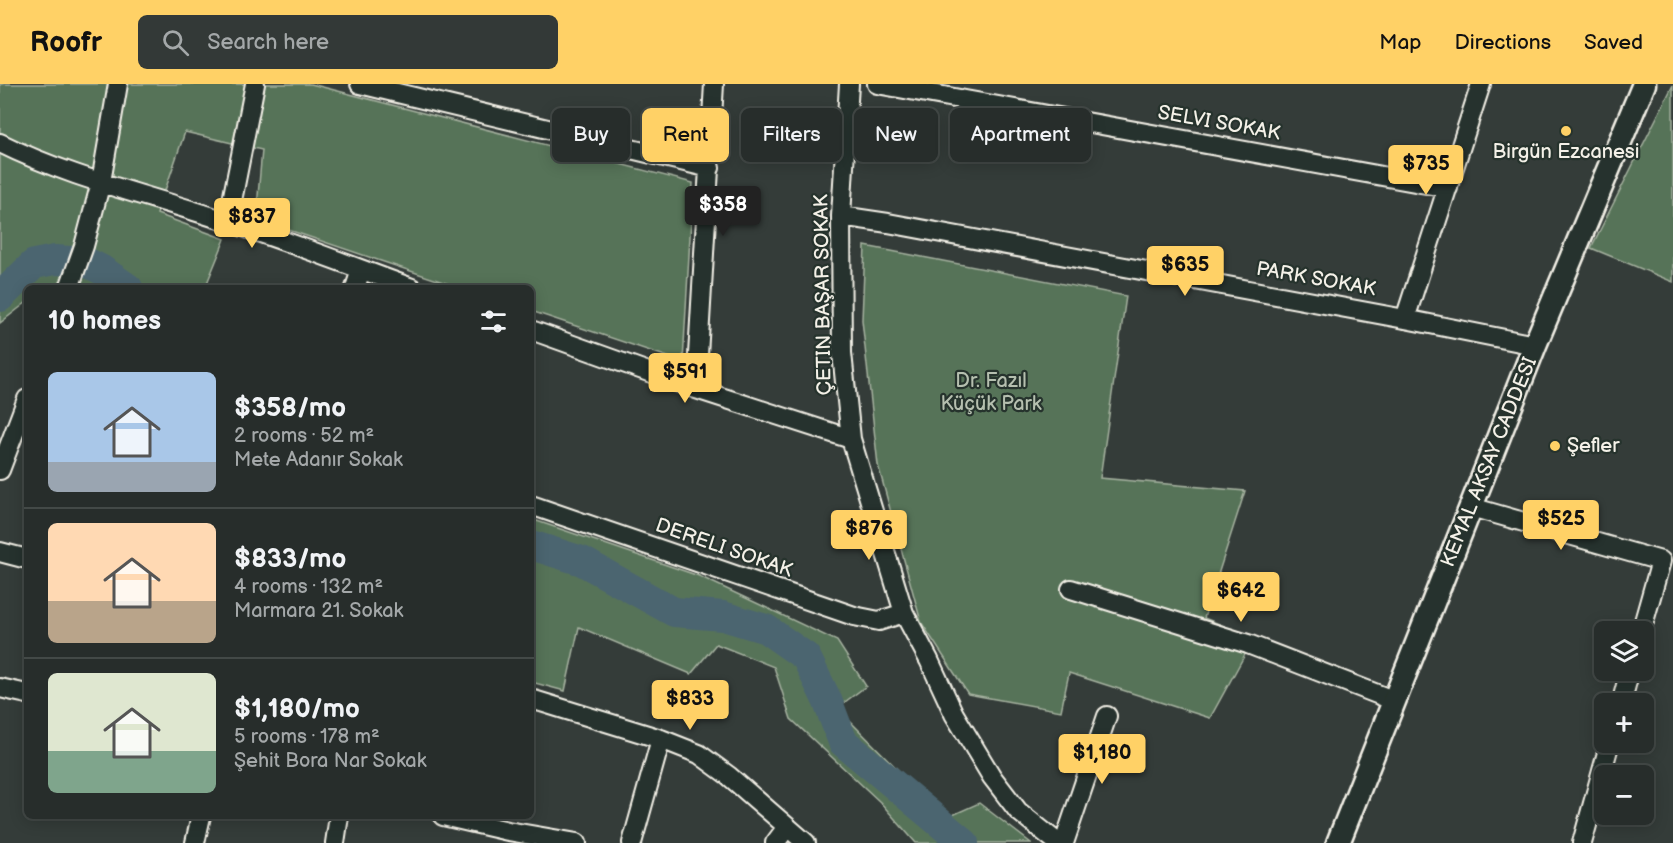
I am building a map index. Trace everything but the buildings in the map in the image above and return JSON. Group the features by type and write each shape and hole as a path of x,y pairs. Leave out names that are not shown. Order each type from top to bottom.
{"main road":[{"name":"KEMAL AKSAY CADDESI","path":"1338,843 1535,345 1644,84"}],"street":[{"path":"70,285 84,246 101,182 118,84"},
{"path":"228,221 255,84"},
{"path":"360,84 710,168"},
{"path":"696,389 714,84"},
{"name":"ÇETIN BAŞAR SOKAK","path":"849,84 841,216 842,353 851,439 904,613 954,714 992,777 1018,811 1058,843"},
{"name":"SELVI SOKAK","path":"877,84 980,93 1448,188"},
{"path":"1405,319 1481,84"},
{"path":"0,143 31,159 228,221 404,285"},
{"name":"PARK SOKAK","path":"841,216 1405,319 1535,345"},
{"path":"356,285 361,270"},
{"path":"534,331 696,389 851,439"},
{"path":"0,470 24,407"},
{"name":"DERELI SOKAK","path":"534,506 854,616 879,621 904,613"},
{"path":"1471,507 1661,561 1644,621"},
{"path":"0,552 24,558"},
{"path":"1071,589 1248,644 1395,701"},
{"path":"0,688 24,693"},
{"path":"534,700 661,739 699,754 729,776 806,843"},
{"path":"1064,843 1107,716"},
{"path":"632,843 661,739"},
{"path":"1582,843 1607,753"},
{"path":"195,843 200,819"},
{"path":"335,843 339,819"},
{"path":"452,819 507,837 577,843"},
{"path":"776,843 787,827"}],"green space":[{"path":"0,84 311,84 552,146 552,162 612,162 693,183 683,362 534,312 534,285 452,285 256,219 262,150 185,132 157,214 225,239 206,285 24,285 24,304 0,323"},
{"path":"1673,85 1673,282 1591,248"},
{"name":"Dr. Fazıl Küçük Park","path":"865,246 1126,296 1100,478 1245,491 1204,618 1254,638 1210,718 1069,673 1061,711 968,694 921,622 878,465 862,320"},
{"path":"534,520 699,576 837,641 866,686 837,708 946,818 979,803 1031,843 916,843 880,802 791,719 774,667 716,644 691,674 579,627 565,691 534,683"}],"waterway":[{"path":"0,297 34,264 55,260 86,262 124,285"},
{"path":"534,546 582,561 674,612 723,616 766,629 806,657 827,700 843,742 964,843"}],"place":[{"name":"Birgün Ezcanesi","path":"1566,131"},
{"name":"Şefler","path":"1555,446"}]}
